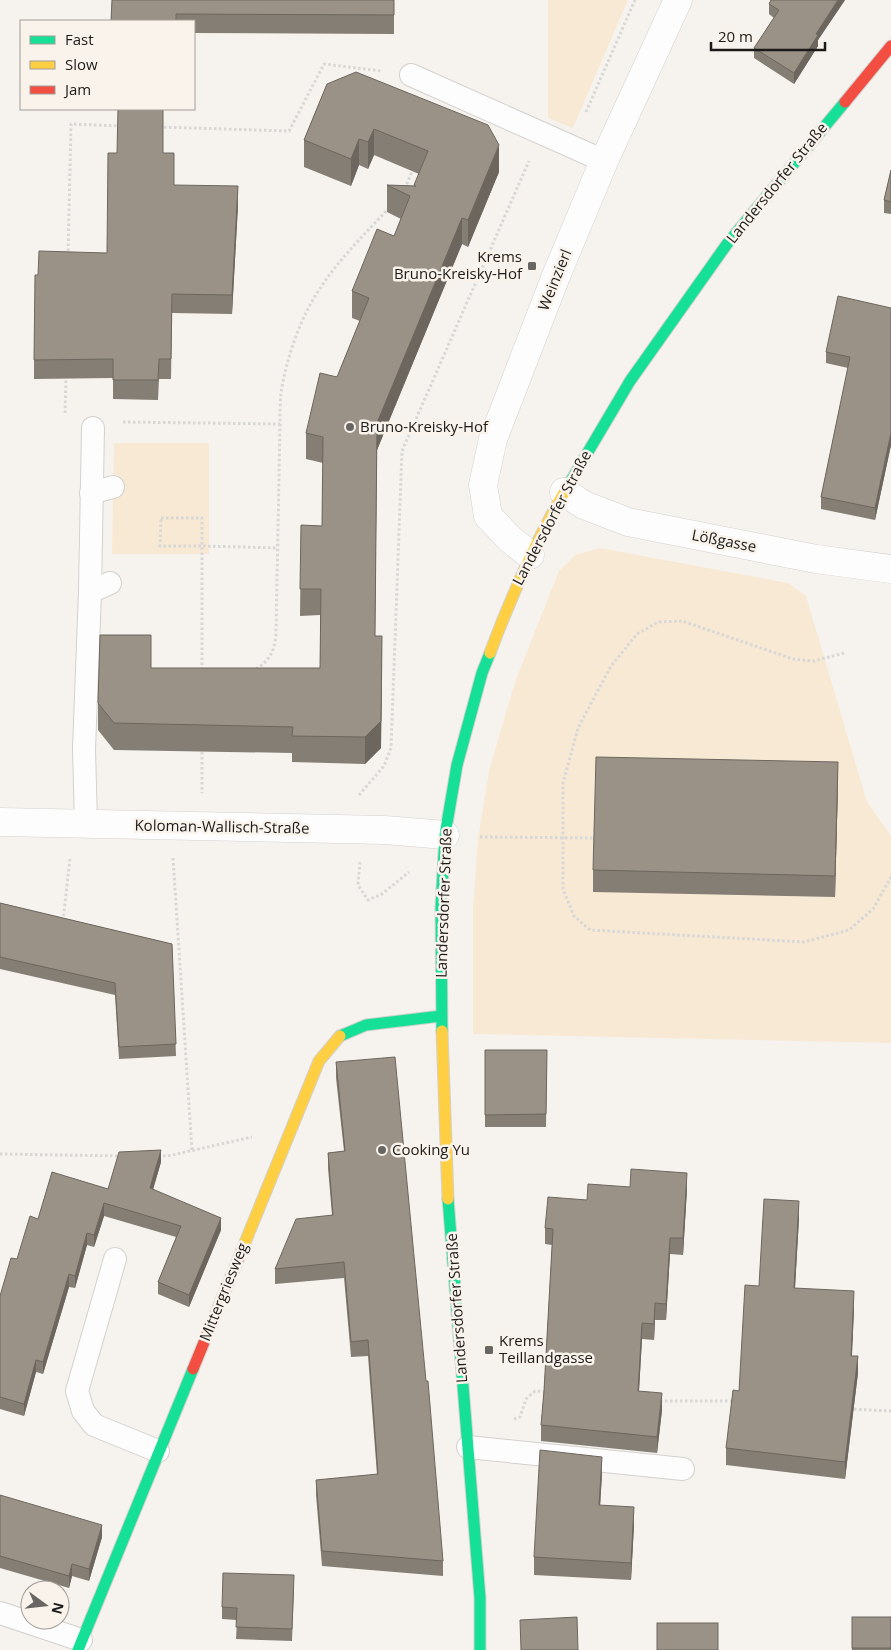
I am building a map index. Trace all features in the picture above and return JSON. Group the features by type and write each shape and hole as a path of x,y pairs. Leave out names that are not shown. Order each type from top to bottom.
{"main road":[{"name":"Landersdorfer Straße","path":"480,1650 480,1598 447,1184 441,1016 441,907 445,836 457,765 482,673 508,605 530,555 564,492 630,381 727,244 891,46"},
{"name":"Mittergriesweg","path":"79,1645 319,1060 340,1036 366,1025 441,1016"}],"street":[{"name":"Weinzierl","path":"530,555 510,539 488,516 483,485 493,439 556,276 604,161 678,0"},
{"name":"Lößgasse","path":"564,492 584,505 628,522 816,559 891,569"},
{"name":"Koloman-Wallisch-Straße","path":"0,822 385,830 445,836"}],"lane":[{"path":"411,75 604,161"},
{"path":"86,824 84,749 90,592 91,492 103,425"},
{"path":"91,492 113,487"},
{"path":"90,592 110,583"},
{"path":"115,1259 77,1391 83,1411 94,1426 158,1451"},
{"path":"468,1447 683,1468"},
{"path":"0,1613 79,1645"}],"path":[{"path":"572,146 635,0"},
{"path":"150,127 289,131 324,64 411,75"},
{"path":"68,263 71,124 120,126"},
{"path":"355,800 384,766 391,748 402,451 542,133"},
{"path":"403,192 412,171"},
{"path":"253,671 266,662 274,649 276,634 281,393 288,362 302,322 320,287 355,243 393,204"},
{"path":"65,422 66,372"},
{"path":"103,425 280,424"},
{"path":"202,672 202,546 202,518 161,518 160,546 202,546 278,548"},
{"path":"844,653 814,661 794,659 682,621 658,622 637,634 611,666 578,728 563,783 563,889 574,916 590,930 804,942 849,930 873,909 891,877"},
{"path":"202,752 202,796"},
{"path":"478,836 595,838"},
{"path":"63,923 70,855"},
{"path":"173,857 192,1151"},
{"path":"360,858 358,885 368,900 382,894 412,870"},
{"path":"149,1156 168,1156 249,1137 288,1137"},
{"path":"0,1154 130,1156"},
{"path":"507,1421 520,1417 526,1399 535,1391 554,1392"},
{"path":"652,1401 736,1400"},
{"path":"842,1408 891,1412"}],"shaded area":[{"path":"548,0 628,0 573,128 548,118"},
{"path":"114,443 209,443 209,554 112,554"},
{"path":"600,548 788,583 806,596 867,802 891,836 891,1043 473,1034 473,908 478,839 489,771 515,682 559,571 575,555"}],"building":[{"path":"112,0 394,0 394,15 176,14 176,20 111,20"},
{"path":"771,0 838,0 794,73 754,48 779,10 769,4"},
{"name":"Bruno-Kreisky-Hof","path":"356,72 488,125 499,145 468,220 462,218 377,423 375,636 382,636 381,721 365,737 292,736 293,727 114,723 98,703 100,635 151,635 151,668 320,668 321,589 300,589 301,525 322,526 323,437 306,433 320,373 337,377 369,298 352,291 377,229 394,236 410,196 387,185 416,186 414,185 428,151 374,129 368,142 359,139 351,159 304,140 327,84"},
{"path":"118,110 163,110 163,153 174,153 174,185 238,186 232,295 172,294 171,359 159,359 158,380 113,380 113,359 34,360 35,275 38,275 39,251 107,253 108,153 117,153"},
{"path":"891,170 891,202 884,200"},
{"path":"838,296 891,308 891,433 875,508 821,497 850,357 826,352"},
{"path":"596,757 838,762 835,876 593,870"},
{"path":"0,903 172,944 176,1044 119,1047 115,983 0,957"},
{"path":"485,1050 547,1050 546,1114 485,1115"},
{"path":"395,1057 426,1381 428,1381 443,1561 322,1551 316,1480 378,1474 368,1340 351,1342 344,1262 275,1269 296,1219 333,1215 328,1153 345,1151 336,1062"},
{"path":"161,1150 150,1188 221,1218 189,1295 158,1282 181,1226 104,1203 94,1235 87,1233 75,1276 69,1274 43,1362 36,1360 24,1404 0,1397 0,1296 11,1258 17,1259 30,1216 38,1219 52,1172 108,1189 119,1152"},
{"path":"631,1169 687,1173 683,1238 670,1238 666,1304 655,1303 654,1324 642,1323 638,1391 662,1393 657,1437 541,1425 553,1229 545,1228 548,1197 587,1200 588,1184 630,1187"},
{"path":"764,1199 799,1201 794,1288 854,1291 851,1356 858,1356 845,1462 726,1448 733,1390 739,1391 745,1285 759,1286"},
{"path":"540,1450 602,1457 599,1505 634,1507 631,1563 534,1557"},
{"path":"0,1495 102,1525 89,1569 72,1564 69,1576 0,1556"},
{"path":"223,1573 294,1575 292,1629 236,1627 237,1608 222,1607"},
{"path":"577,1617 578,1650 521,1650 520,1620"},
{"path":"852,1617 891,1617 891,1648 852,1648"},
{"path":"657,1623 718,1623 718,1650 657,1650"}],"traffic: fast":[{"path":"569,484 630,381 727,244 845,102"},
{"path":"442,1031 441,907 445,835 457,765 482,673 490,653"},
{"path":"340,1036 366,1025 441,1016"},
{"path":"448,1199 480,1598 480,1650"},
{"path":"78,1650 193,1369"}],"traffic: slow":[{"path":"490,653 526,567 546,525 569,484"},
{"path":"442,1031 448,1199"},
{"path":"242,1250 319,1061 340,1036"}],"traffic: jam":[{"path":"845,102 891,46"},
{"path":"193,1369 242,1250"}],"place":[{"name":"Krems Bruno-Kreisky-Hof","path":"532,266"},
{"name":"Bruno-Kreisky-Hof","path":"350,427"},
{"name":"Cooking Yu","path":"382,1150"},
{"name":"Krems Teillandgasse","path":"489,1350"}]}
